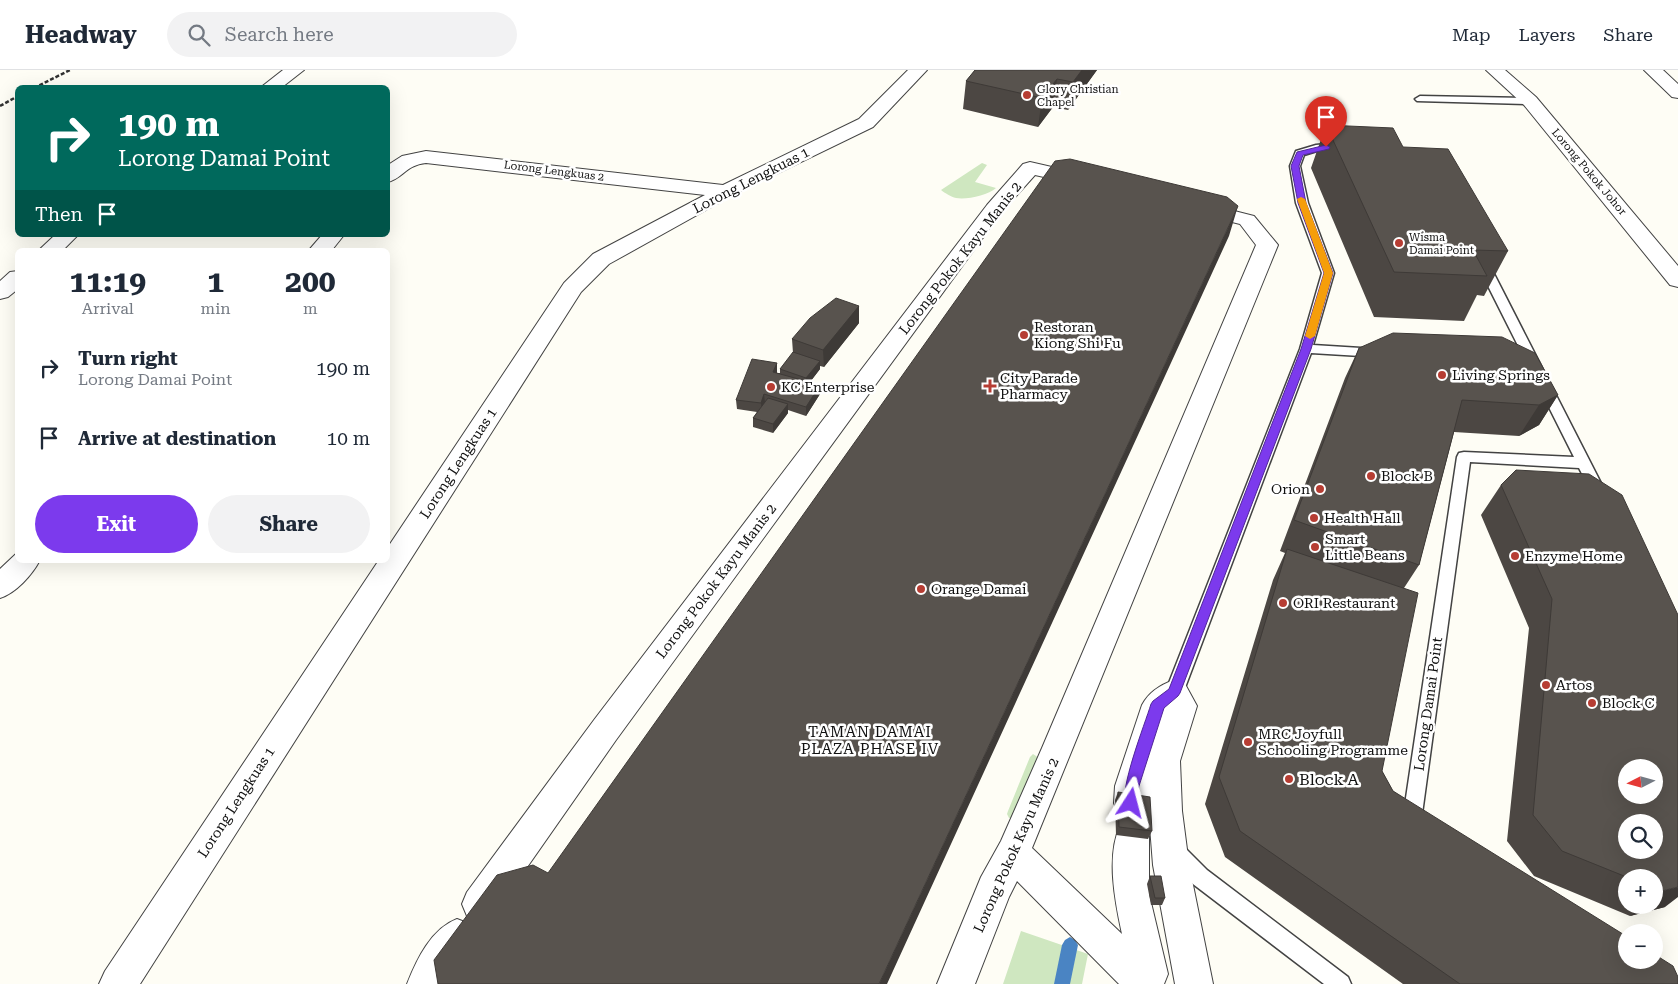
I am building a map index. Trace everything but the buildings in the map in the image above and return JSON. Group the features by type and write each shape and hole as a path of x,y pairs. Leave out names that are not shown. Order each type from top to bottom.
{"street":[{"path":"272,85 295,70"},
{"name":"Lorong Lengkuas 1","path":"118,984 572,288 601,259 726,191 866,123 918,70"},
{"name":"Lorong Pokok Johor","path":"1495,70 1530,101 1678,280"},
{"path":"1653,70 1678,93"},
{"name":"Lorong Lengkuas 2","path":"390,174 400,163 413,158 426,157 726,191"},
{"name":"Lorong Pokok Kayu Manis 2","path":"426,984 431,972 605,730 994,209 1030,168 1102,184"},
{"name":"Lorong Pokok Kayu Manis 2","path":"956,984 994,889 1013,853 1267,245 1247,220 1179,203"},
{"path":"52,248 66,237"},
{"path":"322,248 332,237"},
{"path":"0,292 15,280"},
{"path":"0,587 23,563"},
{"path":"1137,978 1130,894 1132,786 1158,704 1174,693 1181,706 1164,761 1165,811 1169,846 1194,984"},
{"path":"1013,853 1137,978 1172,977 1187,984"}],"lane":[{"path":"1420,100 1530,101"},
{"path":"1174,693 1306,349 1328,273 1302,203 1295,166 1300,153 1316,148 1337,146 1352,148"},
{"path":"1479,256 1605,506"},
{"path":"1306,349 1385,353"},
{"path":"1513,360 1533,361"},
{"name":"Lorong Damai Point","path":"1428,828 1412,818 1464,457 1584,462"},
{"path":"1169,846 1200,877 1341,984"}],"path":[{"path":"40,85 70,70"},
{"path":"0,106 15,98"}],"green space":[{"path":"982,163 987,165 975,182 996,188 992,191 977,196 956,198 941,190"},
{"path":"1033,754 1039,758 1014,818 1009,818 1008,811 1030,757"},
{"path":"1021,931 1088,954 1082,984 1003,984"}],"waterway":[{"path":"1062,984 1070,945"}],"slow traffic":[{"path":"1301,199 1328,273 1310,336"}],"place":[{"name":"Glory Christian Chapel","path":"1027,95"},
{"name":"Wisma Damai Point","path":"1399,243"},
{"name":"Restoran Kiong Shi Fu","path":"1024,335"},
{"name":"Living Springs","path":"1442,375"},
{"name":"City Parade Pharmacy","path":"990,386"},
{"name":"KC Enterprise","path":"771,387"},
{"name":"Block B","path":"1371,476"},
{"name":"Orion","path":"1320,489"},
{"name":"Health Hall","path":"1314,518"},
{"name":"Smart Little Beans","path":"1315,547"},
{"name":"Enzyme Home","path":"1515,556"},
{"name":"Orange Damai","path":"921,589"},
{"name":"ORI Restaurant","path":"1283,603"},
{"name":"Artos","path":"1546,685"},
{"name":"Block C","path":"1592,703"},
{"name":"MRC Joyfull Schooling Programme","path":"1248,742"},
{"name":"Block A","path":"1289,779"}],"district":[{"name":"TAMAN DAMAI PLAZA PHASE IV","path":"870,740"}],"route":[{"path":"1131,803 1132,786 1158,704 1174,693 1306,349 1328,273 1302,203 1295,166 1300,153 1326,147"}]}
